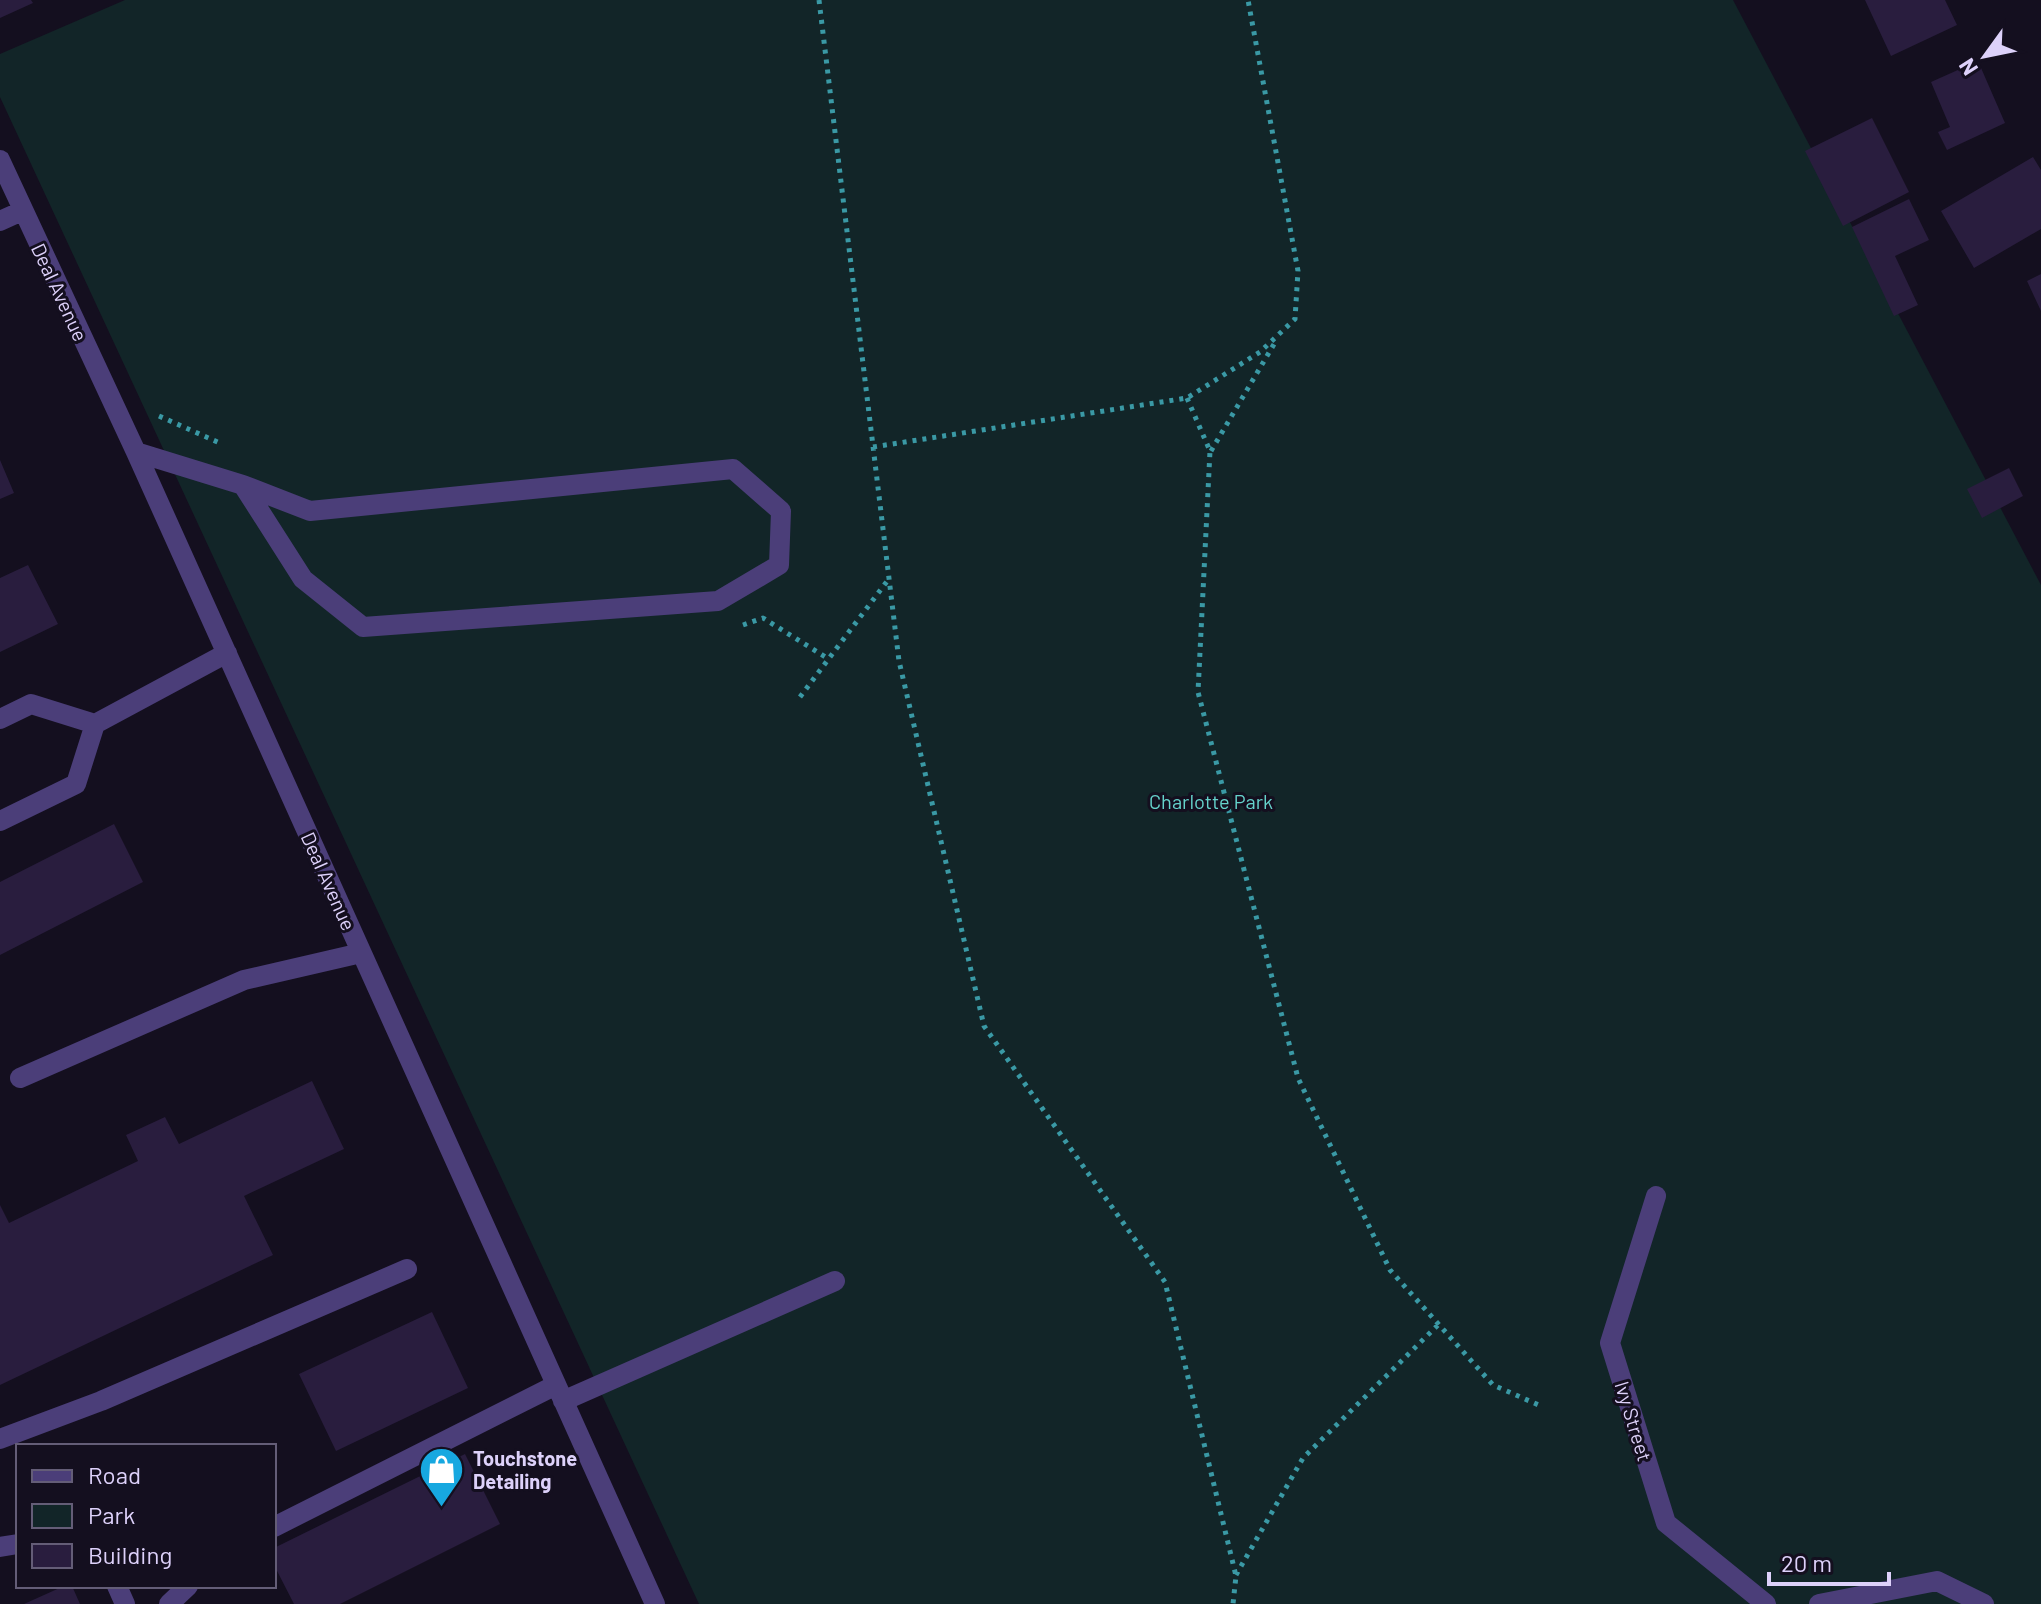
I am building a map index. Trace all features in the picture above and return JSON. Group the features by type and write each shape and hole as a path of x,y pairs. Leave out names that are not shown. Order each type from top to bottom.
{"street":[{"name":"Deal Avenue","path":"0,160 136,452 655,1604"},
{"path":"0,221 22,211"},
{"path":"136,452 243,485 310,511 733,469 781,511 779,565 718,601 363,627 303,579 243,485"},
{"path":"0,821 76,784 95,724 227,653"},
{"path":"0,719 31,704 95,724"},
{"path":"20,1078 244,980 361,953"},
{"name":"Ivy Street","path":"1656,1196 1610,1343 1666,1523 1766,1604"},
{"path":"0,1439 101,1401 407,1269"},
{"path":"276,1526 560,1393 835,1281"},
{"path":"1819,1604 1937,1581 1984,1604"},
{"path":"169,1604 186,1588"}],"path":[{"path":"819,0 899,661 984,1026 1165,1282 1236,1576 1233,1604"},
{"path":"873,447 1187,398 1260,352 1295,319 1298,271 1248,0"},
{"path":"1210,451 1281,332"},
{"path":"1187,398 1210,451 1198,692 1298,1078 1390,1270 1493,1385 1541,1406"},
{"path":"800,697 889,579"},
{"path":"731,629 763,618 827,658"},
{"path":"1236,1576 1303,1458 1440,1323"}],"green space":[{"name":"Charlotte Park","path":"125,0 1733,0 2041,585 2041,1604 699,1604 0,97 0,54"}],"building":[{"path":"0,0 31,0 33,3 0,18"},
{"path":"1865,0 1945,0 1957,25 1891,56"},
{"path":"1978,61 2005,123 1947,150 1938,132 1950,127 1931,82"},
{"path":"1872,118 1909,192 1843,226 1805,151"},
{"path":"2033,157 2041,170 2041,229 1974,268 1941,211"},
{"path":"1909,199 1929,240 1895,256 1918,305 1894,316 1852,227"},
{"path":"2041,274 2041,311 2027,281"},
{"path":"0,460 14,493 0,499"},
{"path":"2009,468 2023,496 1982,518 1967,489"},
{"path":"28,565 58,624 0,652 0,578"},
{"path":"114,824 143,882 0,955 0,882"},
{"path":"312,1081 344,1149 244,1196 273,1255 0,1385 0,1205 9,1223 138,1161 126,1135 165,1117 179,1144"},
{"path":"432,1312 468,1388 336,1451 299,1374"},
{"path":"465,1454 500,1524 340,1604 294,1604 276,1569 276,1547"},
{"path":"60,1588 73,1588 80,1604 24,1604"}],"place":[{"name":"Touchstone Detailing","path":"442,1509"}]}
